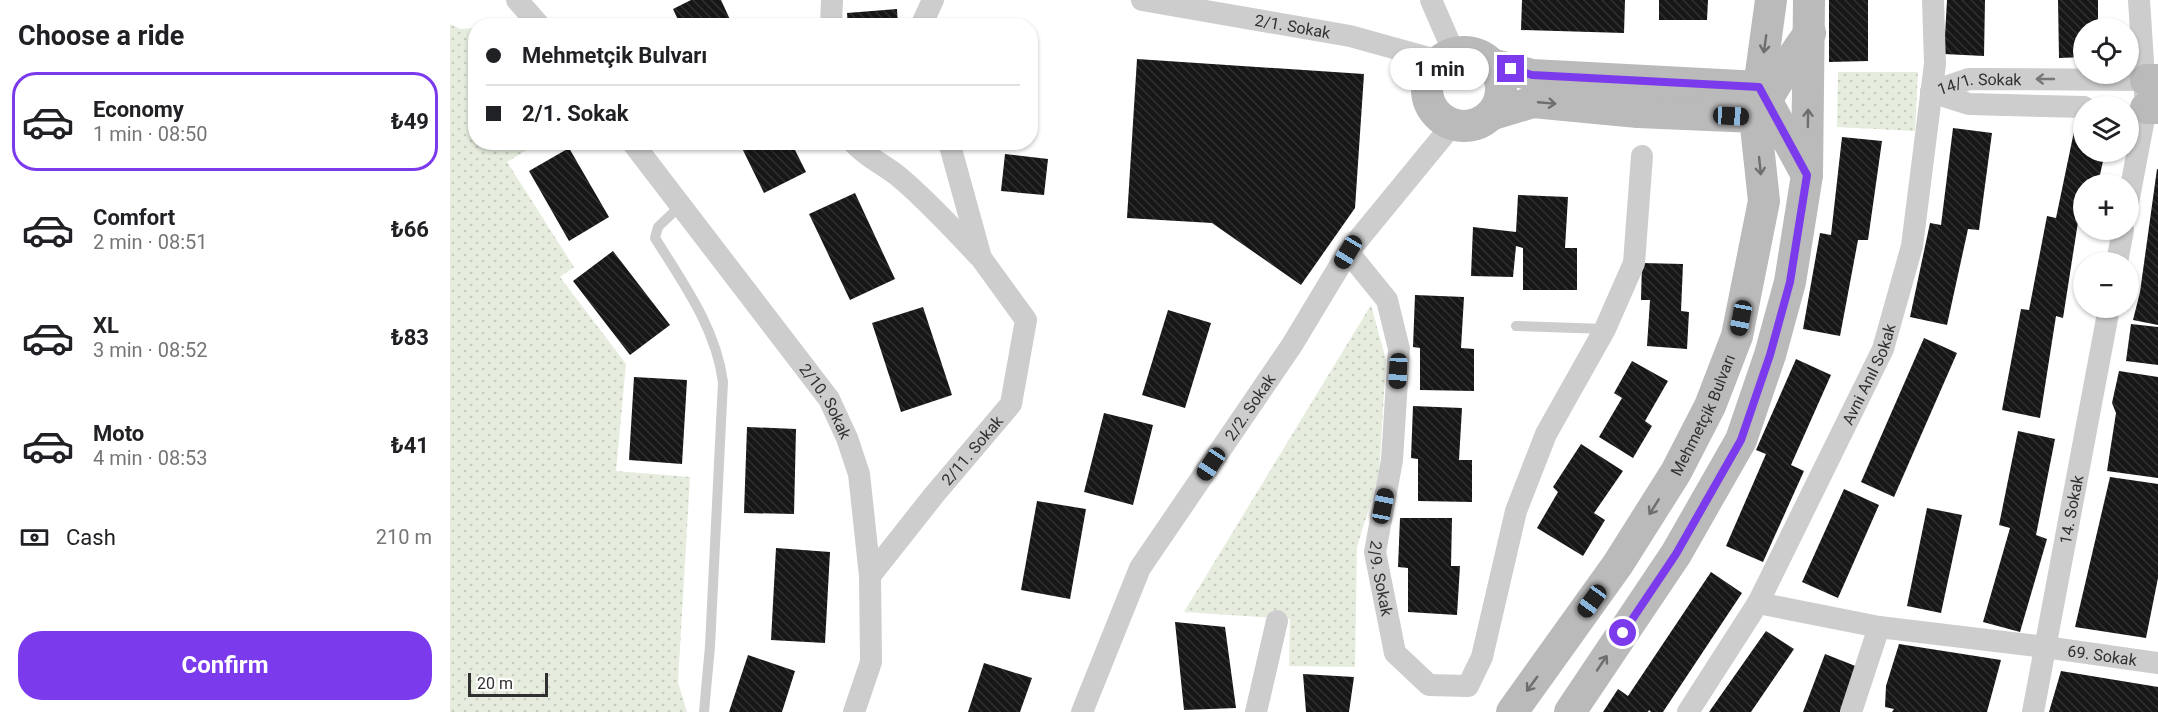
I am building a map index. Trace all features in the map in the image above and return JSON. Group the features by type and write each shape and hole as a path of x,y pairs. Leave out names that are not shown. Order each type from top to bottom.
{"main road":[{"name":"Mehmetçik Bulvarı","path":"1512,712 1618,564 1676,472 1710,406 1737,336 1764,201 1760,102 1771,0"},
{"path":"1570,712 1676,554 1741,440 1770,355 1790,282 1807,175 1809,0"},
{"path":"1760,102 1794,52 1810,33"},
{"path":"1474,53 1491,64 1532,75 1760,102 1638,112 1533,102 1490,115 1473,124 1453,124 1435,112 1429,102 1427,91 1432,69 1447,57 1474,53"},
{"path":"1490,115 1497,106 1500,95 1500,84 1491,64"},
{"path":"1760,102 1807,175"}],"street":[{"path":"517,0 533,18"},
{"path":"831,18 832,0"},
{"path":"925,18 933,0"},
{"name":"2/1. Sokak","path":"1142,0 1350,36 1447,57"},
{"path":"1431,0 1447,57"},
{"name":"Avni Anıl Sokak","path":"1688,712 1758,603 1883,349 1912,246 1935,64 1933,0"},
{"path":"2133,174 2147,97 2139,0"},
{"name":"14/1. Sokak","path":"1931,92 1970,79 2147,97"},
{"name":"14/1. Sokak","path":"1931,92 1969,104 2073,107"},
{"name":"2/2. Sokak","path":"1082,712 1140,568 1292,345 1348,252 1453,124"},
{"name":"2/10. Sokak","path":"638,150 829,399 847,438 859,474 870,576 871,662 854,712"},
{"path":"860,150 895,174 934,208 981,258"},
{"name":"2/11. Sokak","path":"870,576 934,495 1011,404 1026,320 981,258 952,150"},
{"path":"1605,329 1634,263 1642,156"},
{"name":"2/9. Sokak","path":"1348,252 1387,300 1399,349 1392,460 1375,552 1395,653 1429,685 1468,686 1482,657 1516,511 1546,434 1605,329"},
{"name":"14. Sokak","path":"2033,712 2107,318"},
{"name":"69. Sokak","path":"1758,603 1879,627 2045,646 2158,663"},
{"path":"1256,712 1277,621"},
{"path":"1851,712 1879,627"}],"lane":[{"path":"680,206 658,227 655,238 701,311 721,368 723,382 710,646 704,712"},
{"path":"1516,326 1605,329"}],"green space":[{"path":"450,24 460,29 468,28 468,150 527,150 507,162 574,267 560,277 626,364 616,471 690,477 678,682 687,712 450,712"},
{"path":"1838,72 1918,72 1915,131 1837,127"},
{"path":"1371,305 1386,360 1379,475 1357,547 1355,667 1289,666 1290,619 1184,612"}],"building":[{"path":"691,0 721,0 729,18 677,18 673,9"},
{"path":"1522,0 1625,0 1624,33 1521,30"},
{"path":"1659,0 1708,0 1707,20 1659,20"},
{"path":"1829,0 1868,0 1868,61 1829,62"},
{"path":"1947,0 1985,0 1984,56 1944,54"},
{"path":"2058,0 2098,0 2098,18 2073,18 2073,57 2059,58"},
{"path":"897,9 898,18 847,18 847,13"},
{"path":"1137,59 1364,74 1355,208 1301,285 1212,223 1127,218"},
{"path":"1953,128 1992,133 1979,230 1968,229 1947,325 1910,317 1930,223 1941,225"},
{"path":"2073,136 2073,162 2103,162 2100,174 2073,174 2073,240 2075,240 2063,318 2056,316 2040,418 2002,410 2021,309 2029,310 2047,216 2056,218"},
{"path":"1842,137 1882,141 1868,240 1858,240 1840,336 1803,329 1820,233 1831,235"},
{"path":"566,150 570,150 609,217 569,241 529,171"},
{"path":"743,150 795,150 806,172 764,193"},
{"path":"1005,154 1048,159 1044,195 1001,191"},
{"path":"2158,169 2158,325 2133,320 2139,318 2140,292"},
{"path":"855,193 895,279 850,300 809,214"},
{"path":"1518,195 1568,197 1565,248 1577,248 1577,290 1523,290 1523,248 1516,246 1513,277 1471,276 1473,227 1516,232"},
{"path":"613,251 670,325 630,355 573,281"},
{"path":"1642,263 1683,264 1681,311 1689,312 1687,349 1647,346 1650,300 1641,300"},
{"path":"1415,295 1464,297 1461,348 1474,349 1474,391 1420,390 1420,348 1413,347"},
{"path":"923,307 952,395 901,412 872,323"},
{"path":"1168,310 1211,323 1185,408 1142,395"},
{"path":"2131,324 2158,327 2158,365 2126,361"},
{"path":"1924,338 1957,353 1894,497 1861,482"},
{"path":"1796,359 1831,375 1791,465 1804,471 1763,562 1726,546 1766,454 1756,450"},
{"path":"1632,361 1668,381 1645,421 1652,426 1633,458 1599,437 1622,398 1614,393"},
{"path":"2119,371 2158,377 2158,478 2107,471 2116,413 2112,403"},
{"path":"634,377 687,380 682,464 629,460"},
{"path":"1413,406 1462,408 1459,460 1472,460 1472,502 1418,501 1418,459 1411,458"},
{"path":"1104,413 1153,425 1133,505 1084,492"},
{"path":"747,427 796,429 794,514 744,513"},
{"path":"2018,431 2055,439 2036,535 2047,539 2020,632 1983,622 2010,528 1999,525"},
{"path":"1581,444 1623,471 1594,513 1605,520 1583,556 1537,528 1558,492 1553,487"},
{"path":"2110,477 2158,484 2158,578 2146,638 2075,627"},
{"path":"1844,489 1879,505 1838,598 1802,582"},
{"path":"1037,501 1086,509 1070,599 1021,590"},
{"path":"1927,508 1962,515 1941,613 1907,606"},
{"path":"1400,518 1452,518 1451,566 1460,566 1457,615 1408,612 1408,568 1398,567"},
{"path":"776,548 830,552 825,643 771,640"},
{"path":"1711,572 1742,593 1663,712 1649,710 1648,712 1603,712 1618,689 1628,696"},
{"path":"1175,622 1225,627 1236,708 1184,710"},
{"path":"1766,631 1794,649 1751,712 1709,712"},
{"path":"1899,644 2001,660 1987,712 1892,712 1894,709 1885,707 1886,686"},
{"path":"1825,654 1858,667 1841,712 1803,712"},
{"path":"748,655 795,671 782,712 729,712"},
{"path":"984,663 1032,678 1020,712 968,712"},
{"path":"2061,671 2158,687 2158,712 2049,712"},
{"path":"1303,674 1354,677 1349,712 1306,712"}],"route":[{"path":"1511,69 1532,75 1759,87 1807,175 1790,282 1770,355 1741,440 1676,554 1623,633"}]}
